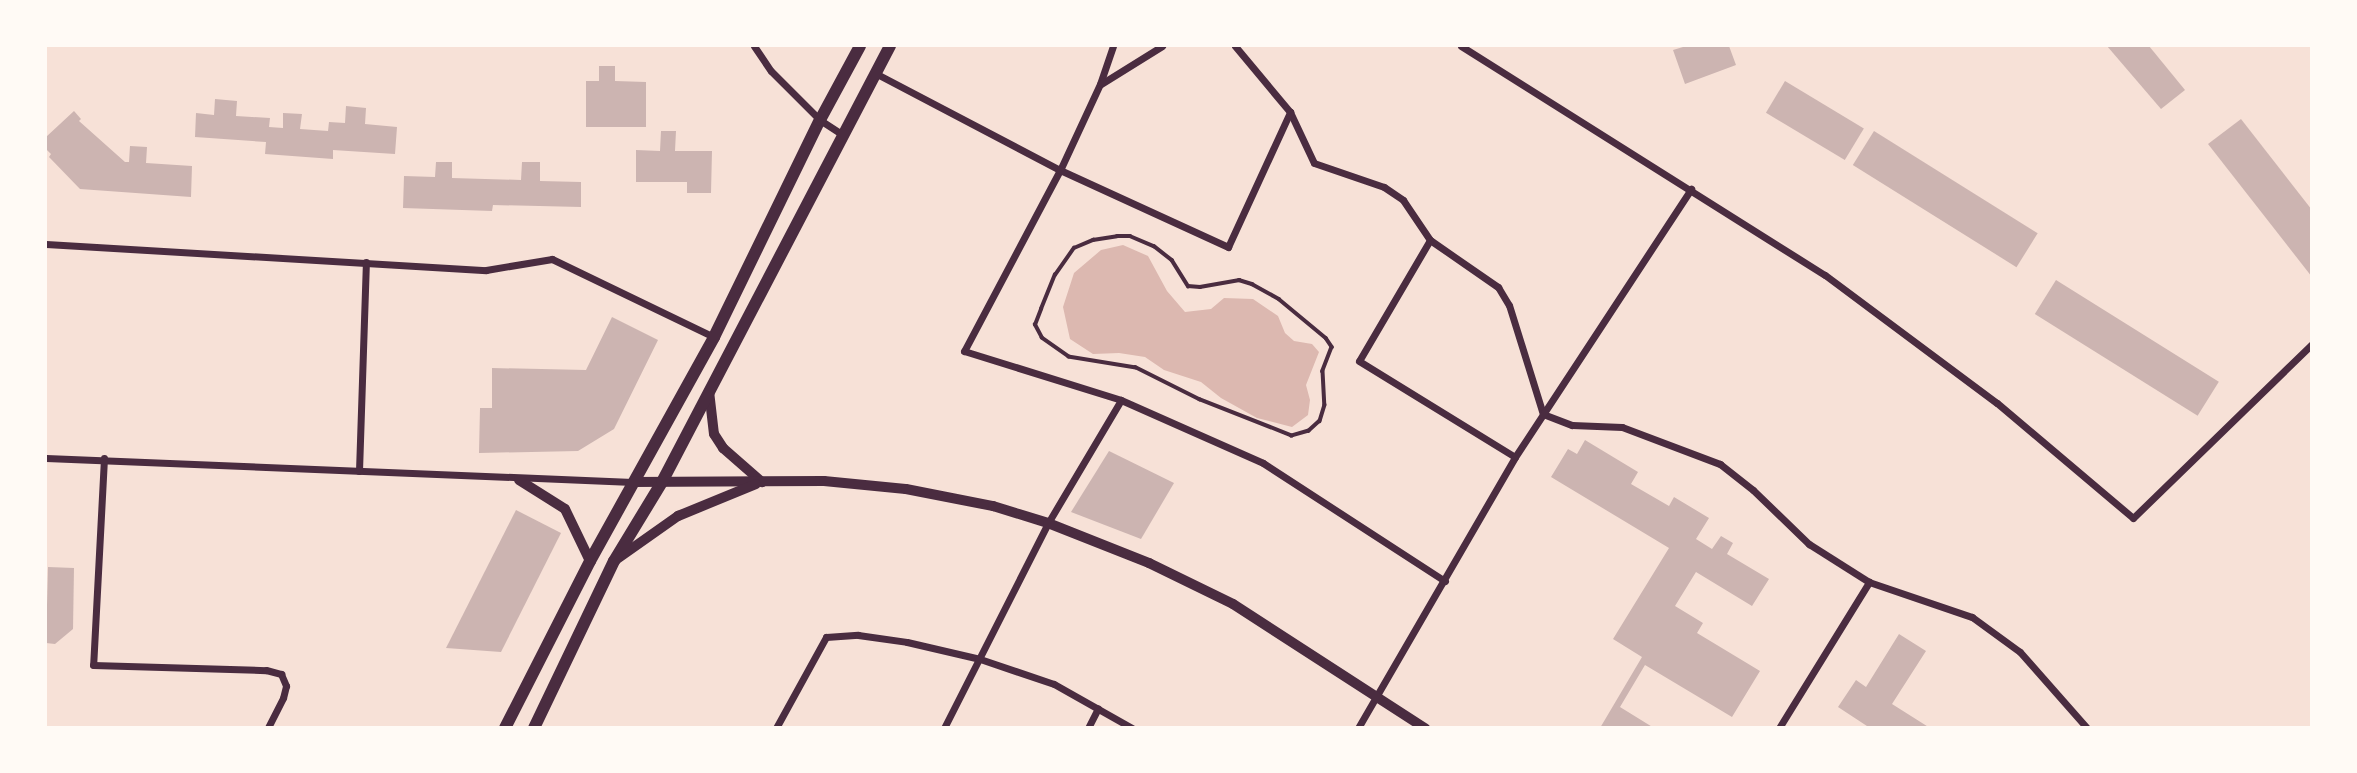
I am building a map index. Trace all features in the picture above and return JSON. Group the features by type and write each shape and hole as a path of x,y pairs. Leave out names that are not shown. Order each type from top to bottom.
{"main road":[{"path":"505,727 590,561 714,337 820,120 860,46"},
{"path":"534,727 614,561 662,482 890,46"}],"street":[{"path":"754,46 771,71 820,120 843,135"},
{"path":"1113,46 1100,85 1060,170 964,351 1121,400 1263,463 1446,581"},
{"path":"1100,85 1162,46"},
{"path":"1235,46 1290,112 1314,163 1384,187 1403,200 1430,240 1498,287 1509,305 1543,415"},
{"path":"1461,46 1847,291 1997,403 2133,518 2312,344"},
{"path":"875,73 1060,170 1228,247 1290,112"},
{"path":"1358,727 1446,581 1516,457 1690,189"},
{"path":"1430,240 1359,361 1516,457"},
{"path":"46,244 486,270 552,259 714,337"},
{"path":"359,471 366,262"},
{"path":"709,391 714,434 723,448 762,482"},
{"path":"944,727 1048,523 1121,400"},
{"path":"1543,415 1573,425 1622,427 1720,464 1753,489 1809,544 1868,582 1972,617 2020,652 2087,727"},
{"path":"46,458 104,458 519,480 824,481 906,489 993,506 1048,523 1149,563 1233,604 1424,727"},
{"path":"104,458 93,665 266,670 282,674 286,686 283,698 268,727"},
{"path":"519,480 565,509 590,561"},
{"path":"614,561 678,516 762,482"},
{"path":"1779,727 1868,582"},
{"path":"776,727 826,637 858,635 907,642 980,659 1054,684 1132,727"},
{"path":"1088,727 1098,708"}],"path":[{"path":"1130,236 1154,246 1172,260 1188,286 1200,287 1240,280 1252,284 1279,299 1326,338 1332,347 1323,371 1325,405 1320,421 1309,431 1292,436 1261,426 1136,368 1069,357 1042,338 1035,325 1055,275 1074,248 1093,240 1130,236"}],"shaded area":[{"path":"1123,245 1148,256 1167,291 1185,312 1211,309 1224,298 1253,299 1278,316 1285,333 1294,341 1312,344 1319,352 1306,385 1310,400 1308,415 1292,427 1257,418 1221,398 1201,382 1164,370 1145,357 1119,353 1093,354 1070,339 1063,307 1074,273 1101,250"}],"building":[{"path":"1680,46 1729,46 1736,65 1685,84 1673,50 1683,47"},
{"path":"2107,46 2149,46 2185,90 2161,109"},
{"path":"599,66 615,66 615,81 646,82 646,127 586,127 586,81 599,81"},
{"path":"1785,81 1864,128 1845,160 1766,113"},
{"path":"215,99 237,101 236,116 270,118 269,127 283,128 283,113 302,114 300,129 328,131 329,122 345,123 346,106 366,108 365,124 397,127 395,154 333,150 333,159 265,154 266,142 195,137 196,113 214,115"},
{"path":"74,111 81,119 79,121 125,162 129,162 130,146 147,147 146,163 192,166 191,197 80,189 49,157 51,154 46,149 46,137"},
{"path":"2241,119 2312,210 2312,277 2208,144"},
{"path":"661,131 676,131 675,151 712,151 711,193 687,193 687,182 636,182 636,150 660,151"},
{"path":"1874,131 2038,233 2016,267 1853,165"},
{"path":"436,162 452,162 452,178 521,180 522,162 540,162 540,181 581,182 581,207 493,205 492,211 403,208 404,176 435,177"},
{"path":"2056,280 2219,382 2198,416 2035,314"},
{"path":"612,317 658,340 614,429 578,451 479,453 480,408 492,408 492,368 586,370"},
{"path":"1585,440 1638,472 1631,484 1669,506 1674,497 1709,518 1696,539 1712,549 1721,536 1733,543 1727,554 1769,579 1752,606 1696,572 1675,606 1703,623 1697,633 1760,671 1732,717 1645,665 1620,707 1654,728 1600,728 1642,657 1613,639 1669,548 1551,477 1568,449 1577,454"},
{"path":"1109,451 1174,483 1141,539 1071,512"},
{"path":"516,510 561,533 501,652 446,648"},
{"path":"48,567 74,568 73,629 55,644 46,643"},
{"path":"1899,634 1926,651 1892,704 1930,728 1870,728 1838,707 1856,680 1866,687"}]}
